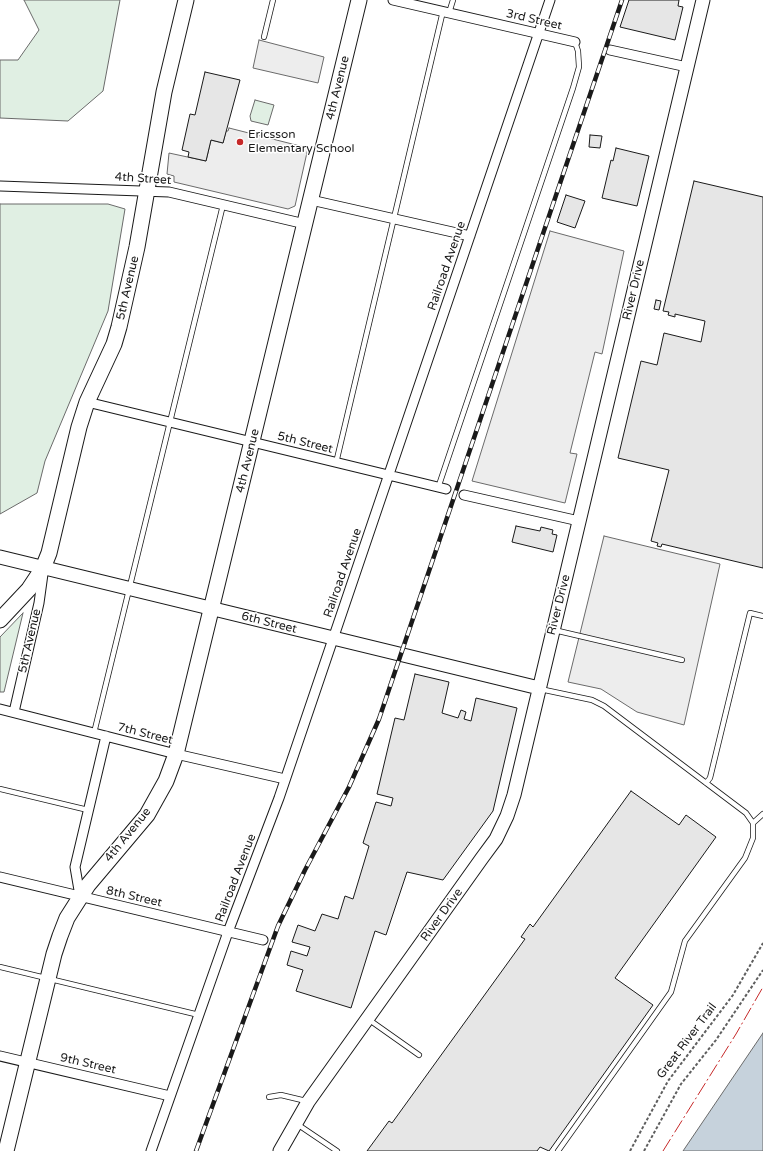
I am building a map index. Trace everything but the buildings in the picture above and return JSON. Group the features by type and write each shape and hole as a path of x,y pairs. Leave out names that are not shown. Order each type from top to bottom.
{"main road":[{"name":"5th Avenue","path":"0,620 29,589 43,568 49,554 79,427 87,402 114,344 121,322 132,276 164,92 186,0"},
{"name":"4th Avenue","path":"7,1150 48,978 60,936 80,896 146,814 166,781 176,754 359,0"},
{"name":"River Drive","path":"280,1151 295,1122 308,1102 496,839 507,816 514,795 538,688 703,0"},
{"name":"6th Street","path":"0,557 333,640 538,688"}],"street":[{"name":"3rd Street","path":"393,0 575,42"},
{"name":"Railroad Avenue","path":"151,1151 198,1015 285,779 550,0"},
{"path":"610,50 687,68"},
{"name":"4th Street","path":"0,186 147,190 169,192 305,224"},
{"path":"311,200 470,236"},
{"name":"5th Street","path":"87,402 442,489"},
{"path":"464,495 579,521"},
{"name":"5th Avenue","path":"14,712 38,603 43,568"},
{"name":"7th Street","path":"0,709 176,754 285,779"},
{"path":"80,896 75,867 106,736"},
{"name":"8th Street","path":"0,877 263,940"},
{"name":"9th Street","path":"0,1056 170,1096"}],"lane":[{"path":"264,37 273,0"},
{"path":"336,463 446,12 453,0"},
{"path":"442,489 573,88 579,67 578,51 575,42"},
{"path":"94,733 223,205"},
{"path":"706,783 710,778 750,613 763,616"},
{"path":"553,630 682,660"},
{"path":"538,688 592,700 604,706 746,813 753,823 753,838 744,858 685,941 671,992 558,1151"},
{"path":"0,789 88,810"},
{"path":"753,823 763,814"},
{"path":"0,967 198,1015"},
{"path":"367,1018 419,1055"},
{"path":"269,1097 281,1095 308,1102"},
{"path":"295,1122 337,1151"}],"path":[{"name":"Great River Trail","path":"630,1151 668,1081 733,995 763,943"},
{"name":"Great River Trail","path":"644,1151 681,1084 720,1034 763,970"}],"green space":[{"path":"24,0 120,0 103,91 68,121 0,118 0,60 18,60 39,30"},
{"path":"255,100 274,105 268,125 251,121 250,116"},
{"path":"0,204 108,204 125,209 108,311 45,461 37,493 0,514"},
{"path":"23,613 4,692 0,692 0,637"}],"shaded area":[{"path":"259,40 324,57 318,83 253,68"},
{"path":"229,128 308,148 295,206 288,209 174,182 174,176 167,174 169,153 206,161 211,140 223,143 226,131 228,131"},
{"path":"550,231 624,251 602,354 595,352 570,453 577,454 565,503 472,481"},
{"path":"604,536 720,564 684,725 637,712 601,689 568,682"},
{"path":"763,1033 763,1151 683,1151"}],"railway":[{"path":"196,1151 278,926 305,870 349,787 379,719 622,0"}],"power":[{"path":"663,1151 736,1034 763,987"}],"place":[{"name":"Ericsson Elementary School","path":"240,142"}]}
